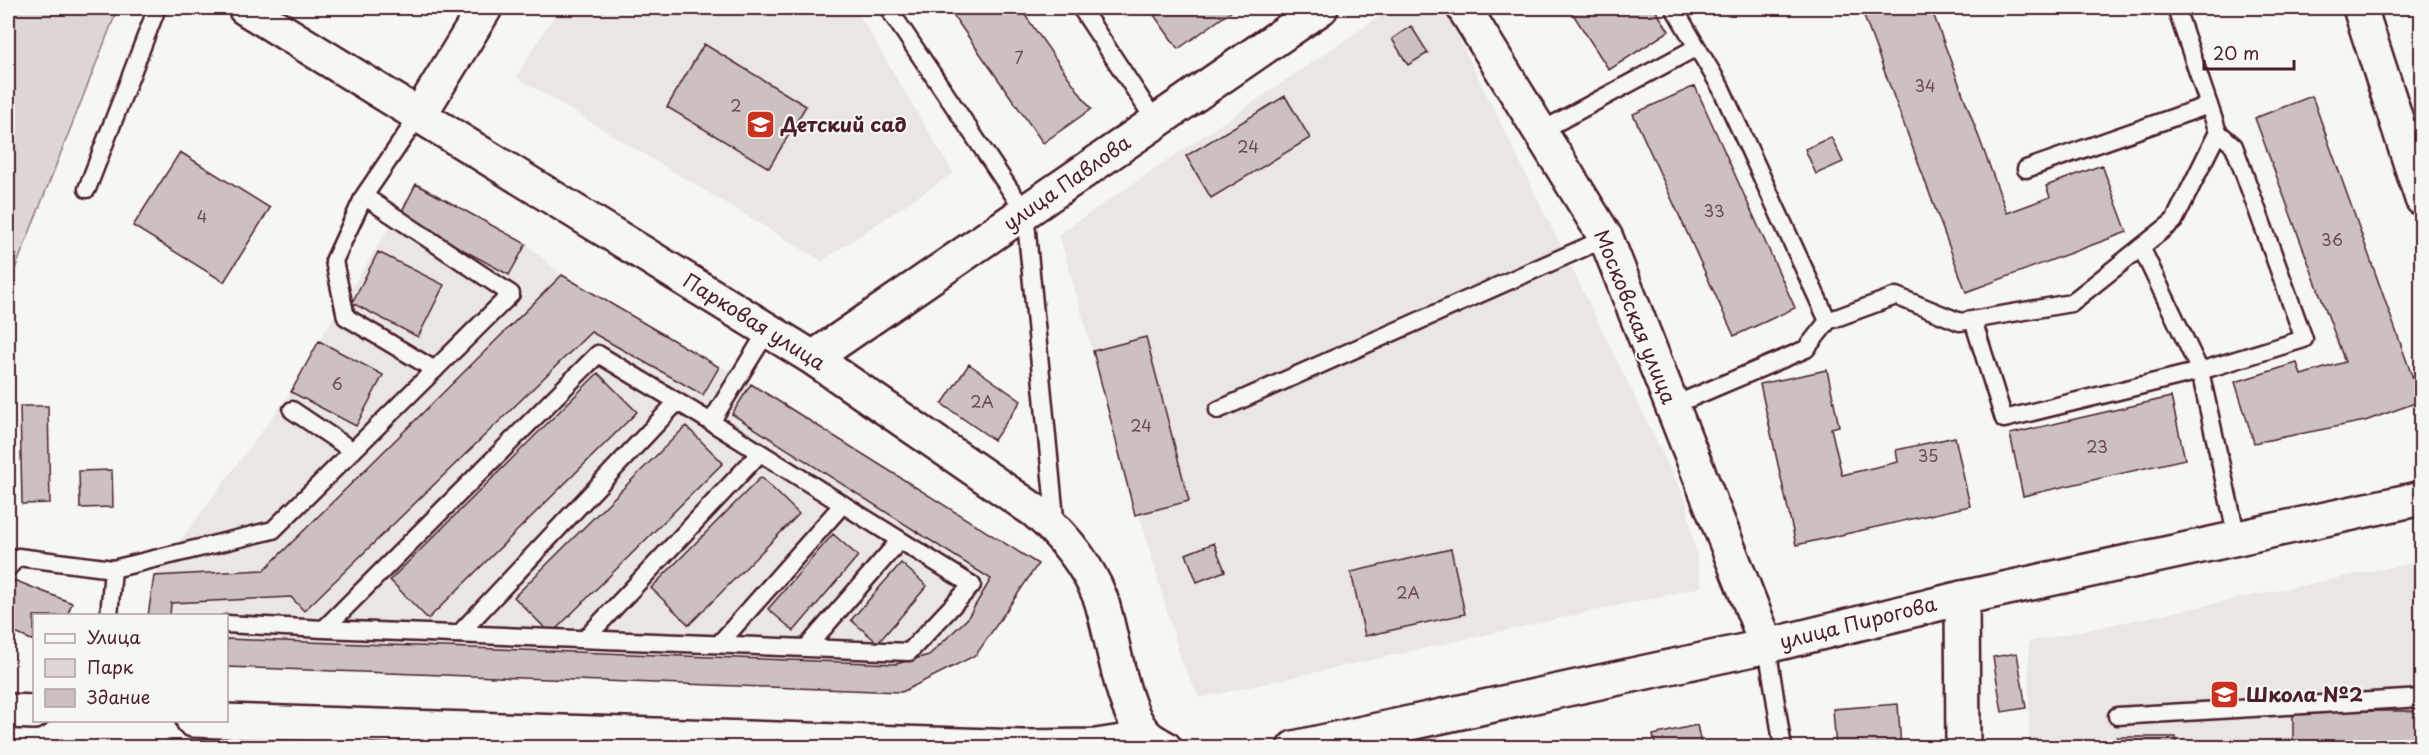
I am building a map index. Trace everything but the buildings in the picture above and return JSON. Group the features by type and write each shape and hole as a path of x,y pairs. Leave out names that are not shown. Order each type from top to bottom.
{"street":[{"name":"Парковая улица","path":"245,8 813,358 1035,511 1056,529 1078,556 1100,597 1132,714 1157,743"},
{"path":"420,114 485,8"},
{"name":"улица Павлова","path":"813,358 1321,8"},
{"name":"Московская улица","path":"1464,8 1606,238 1767,645"},
{"path":"2360,8 2421,199"},
{"name":"улица Пирогова","path":"1294,747 1767,645 1962,598 2421,498"},
{"path":"1962,598 1963,747"},
{"path":"8,711 33,712"},
{"path":"201,722 258,736 1022,747 1157,743"}],"lane":[{"path":"87,189 149,24 158,8"},
{"path":"888,8 1025,212 1056,529"},
{"path":"1081,8 1156,122"},
{"path":"1674,8 1721,88 1828,321"},
{"path":"1972,320 2004,419 2200,371 2304,339 2234,146 2218,132 2176,8"},
{"path":"1541,131 1697,47"},
{"path":"2026,170 2210,105"},
{"path":"420,114 364,196 334,261 346,317 435,370"},
{"path":"1672,406 1806,349 1828,321 1896,296 1960,322 2071,303 2174,221 2218,132"},
{"path":"8,568 18,557 113,570 273,530 511,294 364,196"},
{"path":"1218,410 1606,238"},
{"path":"2141,247 2200,371 2237,538"},
{"path":"711,422 768,330"},
{"path":"228,624 324,629 909,652 972,585 711,422 597,354 324,629"},
{"path":"459,634 677,402"},
{"path":"292,410 353,451"},
{"path":"585,639 760,453"},
{"path":"719,644 843,504"},
{"path":"806,648 900,540"},
{"path":"109,614 113,570"},
{"path":"1767,645 1783,747"},
{"path":"2117,717 2421,698"}],"shaded area":[{"name":"Детский сад","path":"559,8 855,8 953,173 822,261 516,77"},
{"path":"1392,8 1444,8 1686,501 1702,587 1199,698 1181,660 1059,234"},
{"path":"416,184 526,244 562,275 751,384 1038,564 976,655 902,692 228,667 228,614 148,614 154,576 291,392 319,341"},
{"name":"Школа №2","path":"2421,561 2421,747 2029,747 2029,642"}],"green space":[{"path":"8,8 118,8 8,287"}],"place":[{"name":"Детский сад","path":"760,125"},
{"name":"Школа №2","path":"2225,695"}]}
